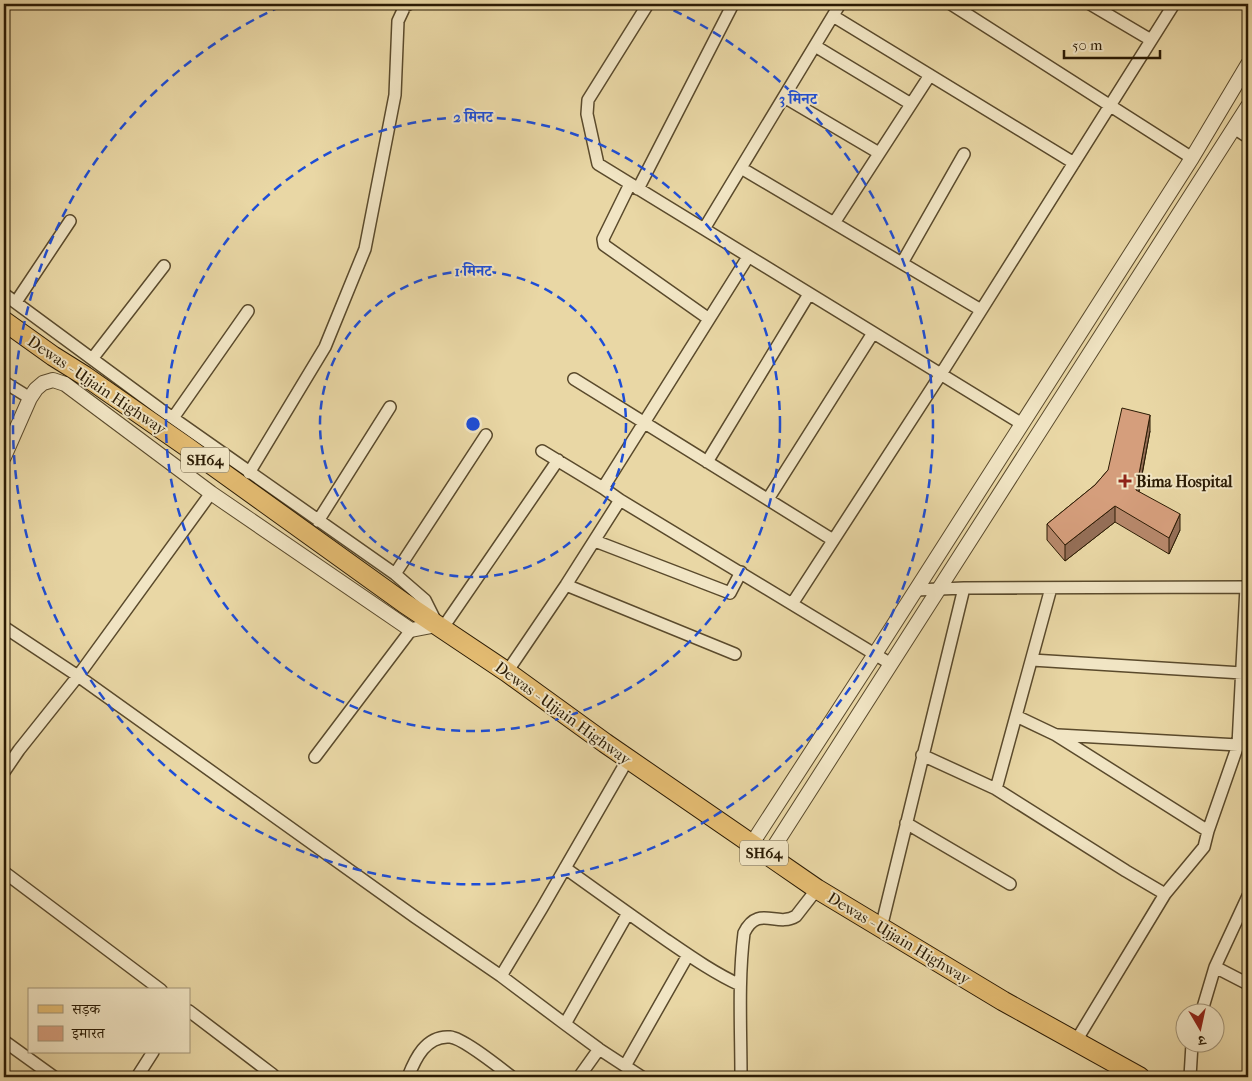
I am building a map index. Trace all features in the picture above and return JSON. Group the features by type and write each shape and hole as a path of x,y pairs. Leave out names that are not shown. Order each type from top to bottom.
{"main road":[{"name":"Dewas - Ujjain Highway","path":"4,321 187,447 404,604 508,672 604,743 817,889 1003,1001 1140,1077"}],"street":[{"path":"249,472 325,347 365,249 395,95 398,21 405,6 409,4"},
{"path":"648,4 588,100 587,114 598,164 1038,434"},
{"path":"709,319 604,245 603,239 733,4"},
{"path":"704,230 840,4"},
{"path":"951,4 1209,167"},
{"path":"1090,4 1151,40"},
{"path":"792,604 981,310 1174,4"},
{"path":"833,16 1074,163"},
{"path":"815,46 911,104"},
{"path":"752,845 1192,158 1248,64"},
{"path":"834,223 930,75"},
{"path":"784,97 879,153"},
{"path":"768,856 1248,106"},
{"path":"1234,128 1248,137"},
{"path":"902,263 964,154"},
{"path":"741,168 981,310"},
{"path":"16,302 70,221"},
{"path":"603,488 748,257"},
{"path":"92,359 164,266"},
{"path":"4,294 173,418 395,574 426,600 440,627"},
{"path":"707,462 809,294"},
{"path":"173,418 248,311"},
{"path":"768,499 873,333"},
{"path":"574,378 833,540"},
{"path":"4,457 30,398 36,389 43,383 52,380 65,384 211,493 411,630 440,627 558,460"},
{"path":"4,382 30,398"},
{"path":"318,521 390,407"},
{"path":"395,574 486,435"},
{"path":"542,452 891,664"},
{"path":"4,772 19,750 78,676 211,493"},
{"path":"508,672 620,500"},
{"path":"594,541 730,593 740,572"},
{"path":"566,585 735,654"},
{"path":"916,590 964,588 1247,587 1242,673 1242,738 1204,847 1165,894 1076,1041"},
{"path":"881,928 964,588"},
{"path":"996,789 1052,588"},
{"path":"4,627 78,676 414,917 501,976 599,1049 642,1077"},
{"path":"315,757 411,630"},
{"path":"1032,660 1242,673"},
{"path":"1016,716 1056,735 1208,831"},
{"path":"1056,735 1242,738"},
{"path":"922,755 996,789 1165,894"},
{"path":"501,976 628,759"},
{"path":"906,823 1010,884"},
{"path":"565,868 688,955 740,986"},
{"path":"4,872 158,988"},
{"path":"741,1077 739,1027 744,933 752,921 760,918 792,919 817,889"},
{"path":"1204,1004 1215,967 1248,896"},
{"path":"565,1024 628,913"},
{"path":"625,1066 688,955"},
{"path":"1215,967 1248,984"},
{"path":"190,1012 275,1077"},
{"path":"408,1077 413,1063 422,1049 433,1040 451,1037 463,1041 512,1077"},
{"path":"4,1041 54,1077"},
{"path":"579,1077 599,1049"},
{"path":"137,1077 152,1054"},
{"path":"1190,1077 1191,1054"}],"building":[{"path":"1122,408 1150,415 1136,490 1180,514 1169,538 1115,506 1065,545 1047,524 1095,485 1108,470"}],"place":[{"name":"Bima Hospital","path":"1125,481"}]}
